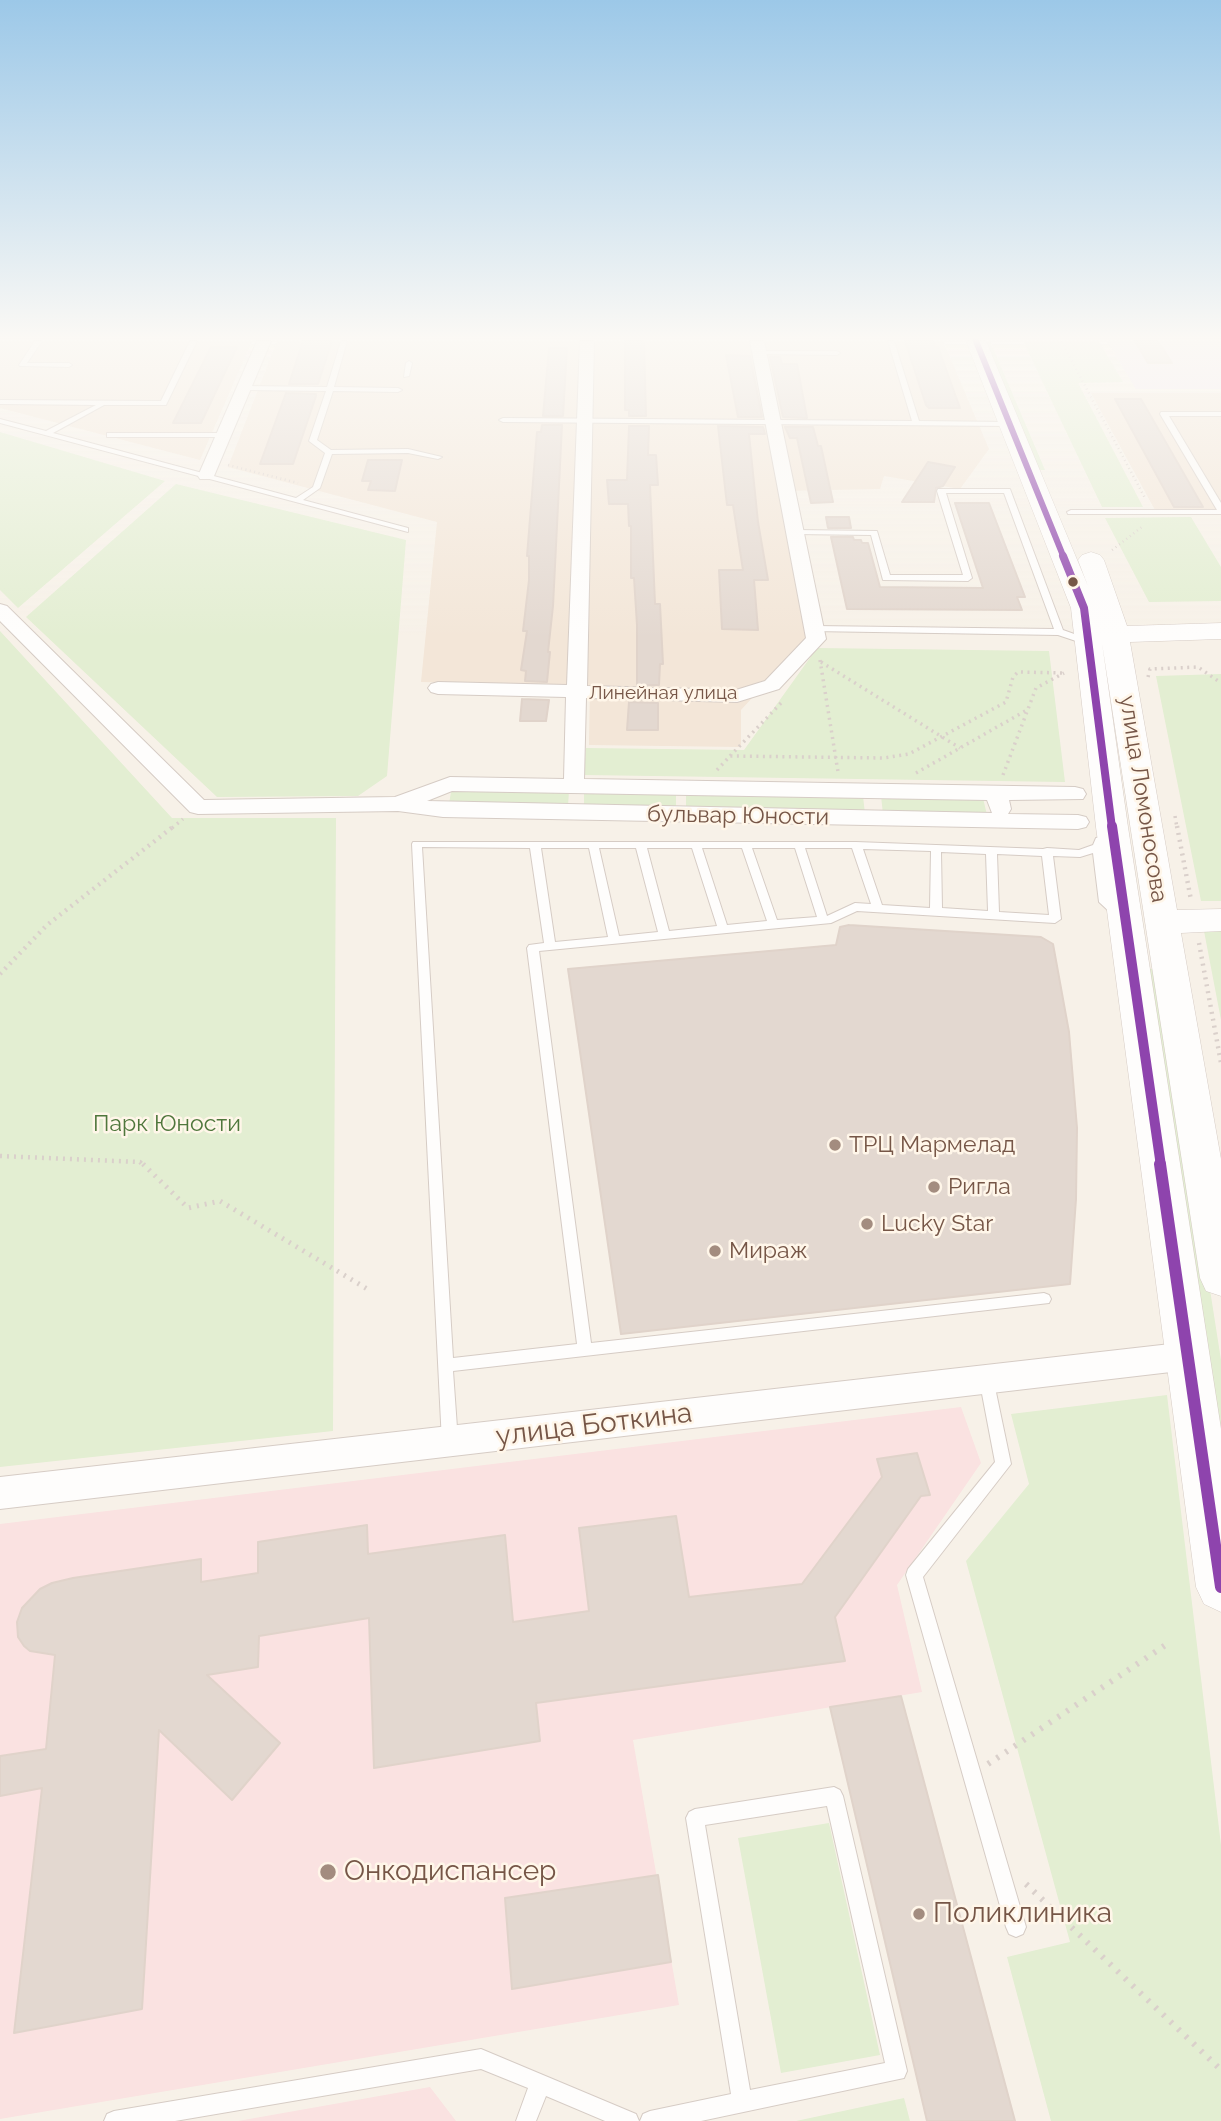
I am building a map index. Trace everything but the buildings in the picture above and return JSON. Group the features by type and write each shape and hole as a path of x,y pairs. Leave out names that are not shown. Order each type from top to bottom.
{"main road":[{"name":"улица Ломоносова","path":"1020,440 1043,476 1071,512 1110,608 1093,652 1096,832 1180,920 1188,1356 1221,1587"},
{"name":"улица Ломоносова","path":"1030,440 1084,608 1093,652 1180,920 1221,1278"},
{"path":"1093,652 1221,631"},
{"path":"1093,652 1221,648"}],"street":[{"path":"206,476 223,440"},
{"path":"575,778 585,440"},
{"path":"776,440 816,634"},
{"path":"0,610 198,807 398,804 450,784 1075,794"},
{"name":"Линейная улица","path":"438,688 737,696 772,685 816,634"},
{"path":"997,793 1003,821"},
{"name":"бульвар Юности","path":"398,804 443,810 1003,821 1096,832"},
{"name":"улица Боткина","path":"0,1493 1188,1356"}],"lane":[{"path":"69,440 405,530"},
{"path":"313,440 329,452 408,451 438,457"},
{"path":"1071,512 1221,511 1179,440"},
{"path":"298,501 316,488 329,452"},
{"path":"795,532 874,533 886,578 968,578 941,491 1007,491 1093,652"},
{"path":"816,634 1093,652"},
{"path":"450,1443 417,844 856,845 1080,853 1096,832"},
{"path":"534,844 550,947"},
{"path":"593,844 614,940"},
{"path":"641,845 664,935"},
{"path":"696,845 723,929"},
{"path":"746,845 773,925"},
{"path":"799,845 824,919"},
{"path":"856,845 878,908"},
{"path":"936,848 936,911"},
{"path":"991,849 994,915"},
{"path":"585,1349 533,948 824,919 855,907 1055,919 1047,851"},
{"path":"447,1365 1044,1299"},
{"path":"986,1378 1003,1464 914,1575 1016,1927"},
{"path":"650,2121 897,2071 834,1797 695,1818 742,2101"},
{"path":"114,2121 481,2059 629,2121"},
{"path":"526,2121 540,2083"}],"path":[{"path":"1112,551 1154,517 1114,440"},
{"path":"816,634 841,790"},
{"path":"730,756 884,758 909,754 1006,702 1013,677 1018,672 1093,652 1148,677 1150,669 1198,667 1221,683"},
{"path":"997,793 1036,688 1093,652"},
{"path":"811,671 820,662"},
{"path":"820,662 960,748"},
{"path":"726,788 716,772 784,699"},
{"path":"883,791 1028,709"},
{"path":"0,974 47,925 198,807"},
{"path":"1174,812 1180,920 1221,1063"},
{"path":"0,1156 140,1162 188,1208 220,1201 369,1290"},
{"path":"972,1775 1170,1642"},
{"path":"995,1854 1218,2067"}],"shaded area":[{"path":"123,440 209,440 200,460"},
{"path":"239,440 985,440 989,449 960,489 884,476 880,489 779,491 807,638 741,710 741,747 589,745 590,686 421,682 437,522 228,467"},
{"path":"1117,440 1221,440 1221,510 1155,510"},
{"name":"Онкодиспансер","path":"961,1407 981,1463 897,1585 922,1692 633,1740 679,2005 0,2119 0,1524"},
{"path":"430,2087 456,2121 238,2121"}],"green space":[{"path":"0,440 27,440 165,481 18,608 0,590"},
{"path":"1024,440 1032,440 1045,470 1037,470"},
{"path":"1070,440 1108,440 1143,507 1102,507"},
{"path":"176,484 406,540 387,776 358,796 217,797 26,617"},
{"path":"1191,517 1221,567 1221,601 1149,602 1105,518"},
{"name":"Парк Юности","path":"0,631 172,818 336,818 333,1431 0,1467"},
{"path":"817,648 1049,651 1065,782 584,775 586,748 744,750"},
{"path":"1221,674 1221,901 1201,901 1156,676"},
{"path":"452,786 569,790 568,807 449,804"},
{"path":"584,789 676,792 676,809 584,807"},
{"path":"686,792 863,796 865,814 686,810"},
{"path":"881,796 983,798 987,815 883,814"},
{"path":"1204,931 1221,931 1221,1020"},
{"path":"1144,968 1160,970 1221,1360 1221,1477"},
{"path":"1167,1395 1221,1845 1221,2121 1051,2121 1007,1957 1070,1942 966,1561 1029,1484 1011,1414"},
{"path":"829,1823 880,2055 781,2073 738,1838"},
{"path":"904,2098 910,2121 796,2121"}],"transit line":[{"path":"1016,440 1084,608 1112,827 1221,1587"}],"place":[{"name":"ТРЦ Мармелад","path":"835,1145"},
{"name":"Ригла","path":"934,1187"},
{"name":"Lucky Star","path":"867,1224"},
{"name":"Мираж","path":"715,1251"},
{"name":"Онкодиспансер","path":"328,1872"},
{"name":"Поликлиника","path":"919,1914"}]}
